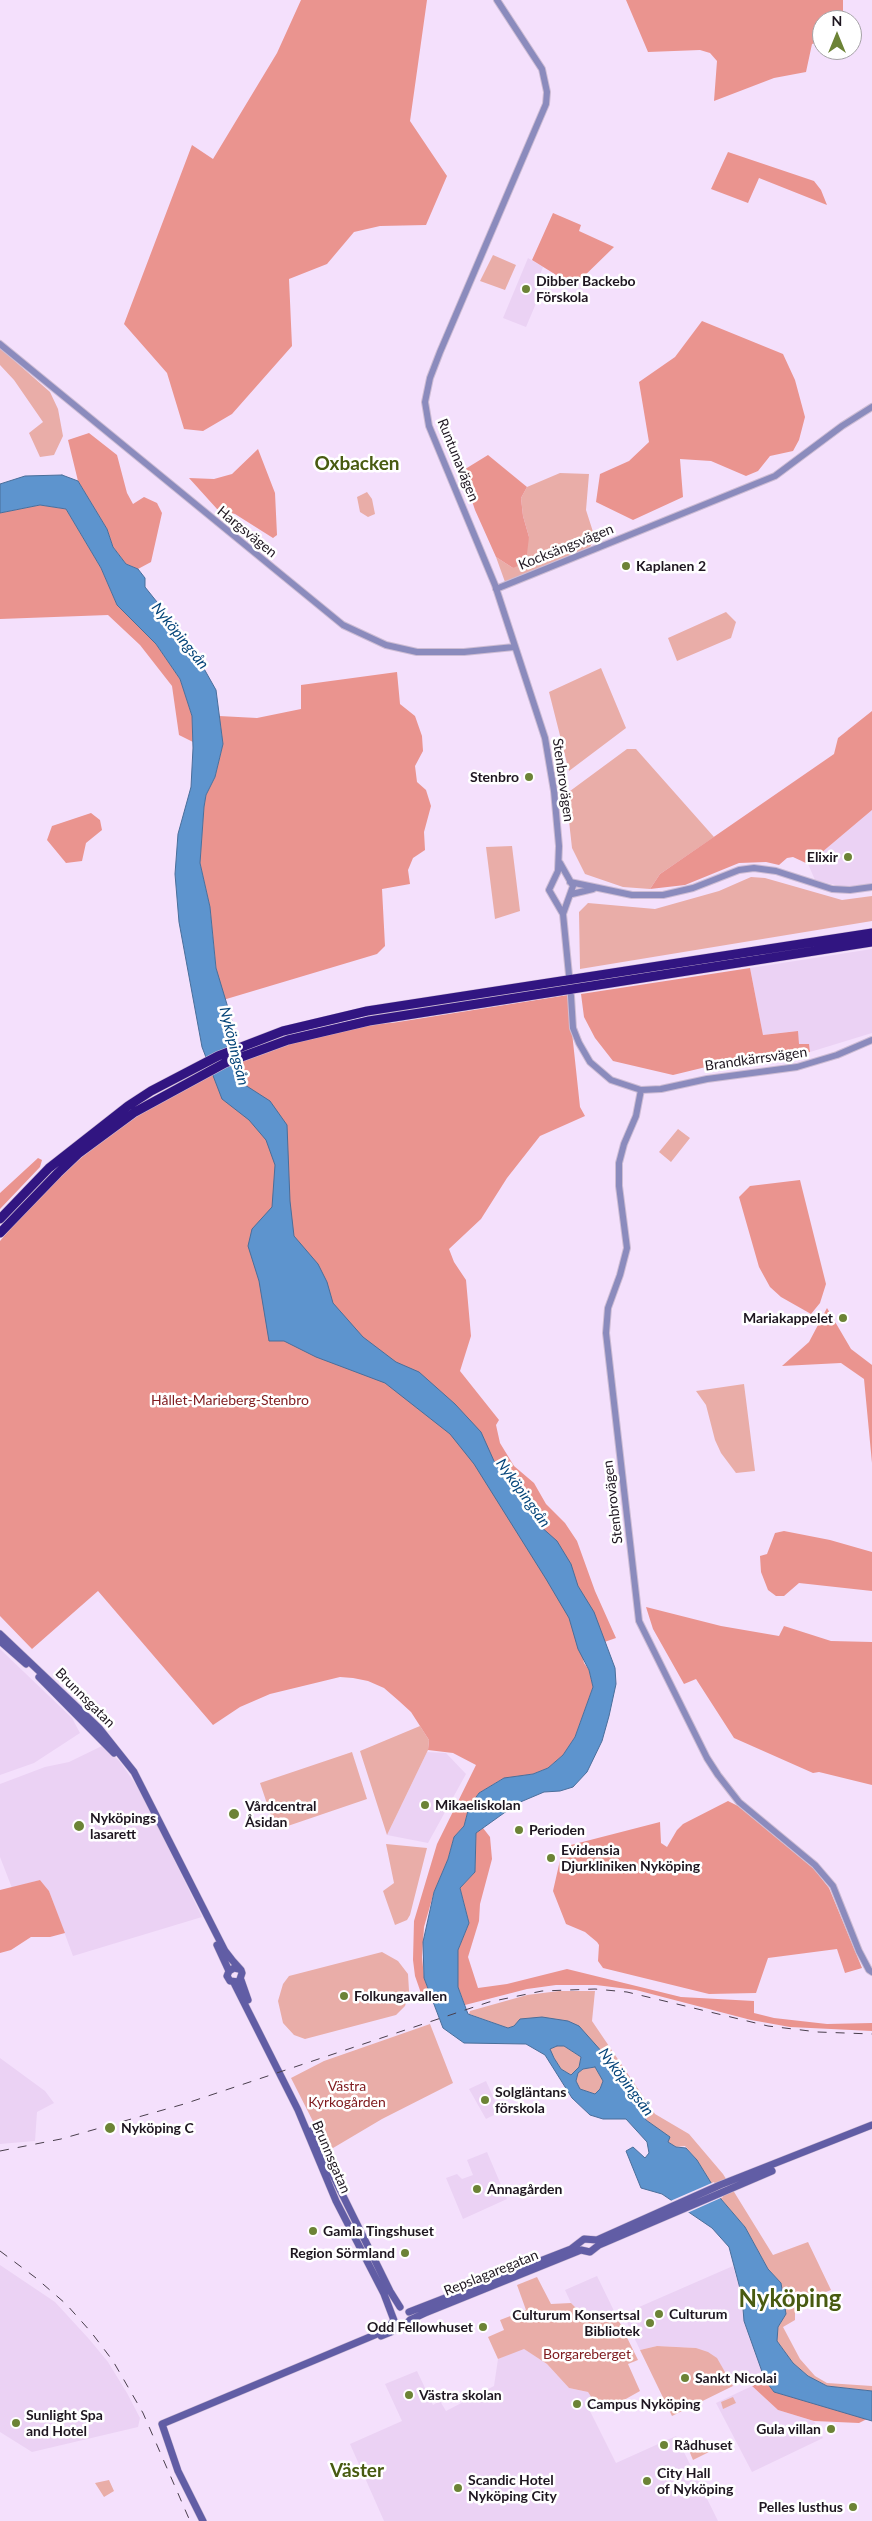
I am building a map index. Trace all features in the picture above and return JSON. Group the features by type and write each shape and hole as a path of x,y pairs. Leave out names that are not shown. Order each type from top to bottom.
{"highway":[{"path":"0,1219 49,1168 102,1124 151,1091 192,1075 283,1032 368,1011 872,933"},
{"path":"244,1051 369,1021 872,942"},
{"path":"0,1233 35,1194 78,1154 135,1112 192,1075"}],"main road":[{"name":"Brunnsgatan","path":"0,1634 96,1730 134,1772 225,1951 239,1969"},
{"name":"Brunnsgatan","path":"0,1641 96,1730"},
{"name":"Brunnsgatan","path":"194,1891 229,1971"},
{"path":"234,1968 239,1969 242,1973 238,1981 228,1979 229,1971 234,1968"},
{"name":"Brunnsgatan","path":"238,1981 322,2155 390,2291 400,2307"},
{"name":"Brunnsgatan","path":"238,1981 298,2110 336,2201 395,2320"},
{"path":"667,2212 593,2248 587,2253 580,2247 584,2239 597,2240 872,2125"},
{"path":"591,2240 593,2248"},
{"name":"Repslagaregatan","path":"395,2320 405,2325 410,2320 580,2247"},
{"name":"Repslagaregatan","path":"409,2312 580,2247"},
{"path":"203,2521 178,2471 162,2424 325,2356 337,2354 391,2332 400,2307 409,2312 410,2320"}],"street":[{"name":"Runtunavägen","path":"497,0 542,69 547,92 542,117 430,378 425,402 432,433 496,589 514,647"},
{"name":"Hargsvägen","path":"0,344 343,625 386,645 417,652 464,652 514,647"},
{"name":"Kocksängsvägen","path":"496,589 775,476 842,426 872,407"},
{"name":"Stenbrovägen","path":"514,647 550,757 559,862 549,890 557,900 563,914 569,975"},
{"name":"Stenbrovägen","path":"559,862 573,886 563,914"},
{"path":"554,879 568,880 632,895 663,895 693,888 739,870 754,868 776,871 832,889 850,890 872,887"},
{"path":"557,900 597,888"},
{"path":"571,996 575,1035 590,1062 600,1072 616,1082 641,1090"},
{"name":"Brandkärrsvägen","path":"641,1090 661,1089 708,1079 797,1067 837,1055 872,1040"},
{"name":"Stenbrovägen","path":"641,1090 636,1116 624,1144 619,1163 619,1186 627,1248 620,1276 608,1308 606,1333 639,1621 707,1758 723,1783 739,1802 815,1865 832,1886 859,1950 869,1970 872,1972"}],"shaded area":[{"name":"Dibber Backebo Förskola","path":"528,258 543,267 536,285 540,294 526,327 503,318"},
{"path":"872,810 872,884 843,887 815,880 808,864"},
{"path":"872,949 872,1033 810,1052 809,1044 799,1045 797,1031 763,1035 750,968"},
{"path":"0,1649 72,1718 80,1733 34,1763 0,1775"},
{"name":"Nyköpings lasarett","path":"104,1745 121,1763 143,1795 202,1917 73,1956 49,1891 40,1880 12,1888 0,1857 0,1784 45,1767 69,1762"},
{"name":"Mikaeliskolan","path":"427,1752 446,1753 466,1774 428,1843 387,1835"},
{"path":"0,2058 45,2091 54,2103 37,2112 35,2141 0,2144"},
{"name":"Solgläntans förskola","path":"486,2081 500,2112 486,2119 469,2089"},
{"name":"Annagården","path":"487,2152 507,2199 463,2219 446,2178 457,2174 462,2179 473,2175 467,2160"},
{"path":"0,2265 55,2302 89,2339 108,2362 127,2393 140,2418 138,2427 32,2452 0,2432"},
{"path":"733,2266 742,2296 744,2321 763,2371 733,2386 725,2371 696,2348 657,2346 640,2350 623,2314"},
{"path":"597,2276 617,2317 605,2322 579,2311 571,2303 565,2290"},
{"path":"523,2348 547,2364 569,2388 588,2392 595,2403 589,2409 616,2463 676,2436 718,2521 384,2521 350,2444 402,2421 385,2384 417,2371 433,2405 440,2401 446,2411 494,2386 498,2359"},
{"path":"752,2386 778,2410 814,2421 823,2438 752,2472 716,2403"}],"green space":[{"path":"301,0 427,0 410,121 447,176 426,225 380,226 354,232 327,264 289,279 292,346 232,414 203,431 184,429 167,373 124,324 192,145 213,159 277,53"},
{"path":"626,0 843,0 843,10 812,10 812,44 806,72 774,78 714,101 717,61 710,53 700,50 648,52"},
{"path":"728,152 814,181 821,190 827,205 759,178 748,203 711,189"},
{"path":"553,213 581,225 579,231 614,247 574,286 532,260"},
{"path":"493,255 516,265 505,290 480,281"},
{"path":"702,321 783,354 795,380 805,417 799,440 793,451 770,456 758,471 746,476 711,461 680,459 683,497 633,520 596,502 600,474 629,461 649,442 639,382 675,357"},
{"path":"0,348 50,392 58,409 63,436 54,455 40,457 29,433 43,422 14,380 0,365"},
{"path":"89,433 117,455 127,493 133,504 144,497 157,503 162,513 151,562 138,569 126,564 113,547 107,529 78,481 68,440"},
{"path":"258,449 275,493 277,535 273,538 235,514 217,509 189,478 214,479 232,474"},
{"path":"488,455 527,487 521,498 523,516 529,537 526,562 513,568 496,557 475,510 462,471"},
{"path":"560,473 589,474 586,510 595,538 590,547 505,582 496,557 513,568 529,537 523,516 521,498 527,487"},
{"path":"367,492 372,499 375,514 368,517 360,512 357,497"},
{"path":"40,505 66,509 101,568 117,605 156,644 180,679 192,716 193,742 179,735 172,686 140,645 108,615 0,619 0,513"},
{"path":"726,612 736,622 731,638 677,661 668,638"},
{"path":"601,668 626,728 569,771 549,692"},
{"path":"397,672 400,704 415,716 422,736 423,751 415,766 417,782 426,790 431,806 424,832 425,850 413,858 408,870 410,884 382,889 385,946 377,954 223,1000 216,968 210,907 200,863 206,795 215,777 223,744 219,716 257,718 301,709 301,685"},
{"path":"872,711 872,810 808,864 793,857 787,858 779,865 766,862 739,863 685,885 650,889 660,874 834,754 838,738"},
{"path":"627,749 636,749 714,837 660,874 650,889 623,887 585,874 572,848 566,794"},
{"path":"91,813 100,820 102,830 86,843 82,861 66,863 47,840 52,826"},
{"path":"512,846 520,911 495,919 486,847"},
{"path":"751,877 765,878 842,900 872,896 872,921 580,969 579,912 588,903 655,909 719,891"},
{"path":"750,968 763,1035 798,1031 799,1044 809,1044 810,1052 776,1059 710,1066 673,1075 613,1061 595,1038 584,1017 581,994"},
{"name":"Hållet-Marieberg-Stenbro","path":"568,995 580,1107 585,1116 540,1136 507,1178 481,1219 449,1249 454,1262 466,1280 471,1336 460,1371 499,1420 496,1425 500,1443 514,1466 534,1483 546,1504 565,1523 577,1541 595,1591 616,1638 581,1650 593,1687 575,1737 563,1755 548,1768 533,1774 502,1779 479,1793 469,1807 464,1826 454,1837 448,1859 434,1892 424,1927 422,1957 424,1977 429,1992 422,1996 415,1976 413,1960 414,1921 437,1844 476,1765 453,1753 428,1750 429,1740 411,1712 384,1688 368,1681 353,1678 340,1677 270,1694 240,1707 213,1725 98,1591 32,1649 0,1616 0,1241 37,1197 72,1165 111,1134 157,1103 224,1067 291,1042 365,1024 392,1023"},
{"path":"678,1129 690,1138 671,1162 659,1152"},
{"path":"38,1158 42,1160 40,1167 0,1209 0,1193"},
{"path":"800,1180 826,1284 820,1303 811,1314 781,1297 770,1287 759,1267 739,1197 750,1186"},
{"path":"827,1308 851,1349 872,1365 872,1463 864,1379 841,1363 782,1366 809,1342"},
{"path":"744,1384 755,1471 736,1473 721,1453 715,1440 706,1405 696,1391"},
{"path":"784,1531 830,1540 872,1552 872,1591 799,1583 784,1596 776,1596 768,1590 761,1572 760,1556 767,1554 775,1533"},
{"path":"646,1607 721,1626 779,1636 784,1626 831,1641 872,1642 872,1785 819,1772 813,1773 734,1738 696,1679 684,1684 653,1629"},
{"path":"420,1726 429,1740 428,1750 387,1835 360,1751"},
{"path":"352,1752 367,1799 276,1830 260,1783"},
{"path":"728,1801 738,1806 814,1869 829,1888 862,1968 845,1973 837,1949 768,1958 756,1993 709,1994 603,1968 598,1961 599,1945 597,1942 585,1932 566,1924 553,1891 563,1847 660,1822 661,1843 667,1847 683,1824"},
{"path":"483,1828 490,1837 492,1859 480,1904 479,1921 468,1957 478,1988 507,1984 567,1969 681,1997 754,2001 754,2013 774,2018 827,2024 872,2023 872,2031 790,2027 751,2020 636,1990 596,1985 556,1985 527,1989 465,2005 458,1987 458,1950 469,1923 460,1888 475,1872 476,1833"},
{"path":"386,1844 427,1848 410,1915 407,1920 395,1925 383,1891 394,1883"},
{"path":"40,1880 49,1891 65,1933 50,1937 31,1937 11,1950 0,1953 0,1890"},
{"name":"Folkungavallen","path":"382,1952 398,1961 408,1974 409,1991 405,2006 396,2015 305,2039 294,2035 283,2023 278,2001 283,1984 289,1976"},
{"path":"559,1991 595,1991 592,2021 655,2114 689,2134 723,2174 773,2255 808,2242 831,2290 795,2304 795,2320 783,2327 800,2359 815,2376 827,2383 872,2386 872,2391 827,2386 808,2376 793,2363 777,2341 778,2327 786,2314 781,2283 768,2269 745,2227 721,2199 697,2160 685,2146 676,2147 667,2142 669,2137 646,2120 647,2116 603,2053 514,2026 508,2028 469,2014 470,2011 527,1995"},
{"name":"Västra Kyrkogården","path":"430,2024 453,2083 382,2119 328,2151 291,2078 324,2061"},
{"path":"564,2046 581,2057 579,2067 571,2075 561,2069 549,2049"},
{"path":"595,2067 603,2081 600,2089 595,2094 579,2089 576,2081 578,2073 583,2069"},
{"name":"Borgareberget","path":"537,2277 551,2304 571,2303 579,2311 605,2322 617,2317 638,2360 628,2364 640,2391 608,2409 603,2400 595,2403 588,2392 569,2388 547,2364 524,2349 498,2359 488,2337 504,2330 500,2320 526,2310 517,2285"},
{"path":"657,2346 696,2348 708,2352 717,2358 733,2386 672,2416 640,2350"},
{"path":"765,2380 774,2392 867,2419 859,2423 814,2421 778,2410 752,2386"},
{"path":"733,2397 736,2403 723,2409 721,2402"},
{"path":"706,2440 711,2451 693,2460 688,2448"},
{"path":"109,2480 114,2491 104,2497 95,2483"}],"water":[{"name":"Nyköpingsån","path":"62,475 78,481 107,529 113,547 126,564 138,569 145,578 145,587 189,642 216,690 223,744 215,777 206,795 200,863 210,907 216,968 232,1021 228,1039 233,1067 242,1083 270,1101 287,1125 290,1201 294,1236 318,1264 327,1282 333,1303 363,1337 396,1362 419,1372 455,1404 481,1432 494,1461 518,1486 533,1510 539,1525 557,1541 571,1564 578,1586 594,1612 615,1668 616,1684 609,1716 602,1741 587,1772 573,1787 560,1791 544,1792 518,1803 476,1833 475,1872 460,1888 469,1923 458,1950 458,1987 468,2014 508,2028 514,2026 520,2019 542,2017 568,2021 579,2026 603,2053 646,2120 670,2137 668,2142 676,2147 686,2148 697,2160 721,2199 745,2227 768,2269 781,2283 786,2314 778,2327 777,2341 793,2363 808,2376 827,2386 872,2391 872,2421 774,2392 765,2380 744,2321 742,2296 729,2247 712,2228 662,2194 641,2188 626,2151 633,2147 645,2158 649,2153 647,2142 626,2119 603,2119 590,2115 572,2098 545,2055 526,2044 464,2043 443,2028 424,1978 423,1942 434,1892 448,1859 454,1837 464,1826 469,1807 479,1793 504,1778 533,1774 548,1768 563,1755 575,1737 593,1687 589,1670 578,1649 569,1618 474,1464 450,1434 385,1383 316,1357 284,1341 269,1341 259,1281 248,1246 252,1229 272,1207 275,1165 266,1140 249,1120 222,1099 202,1047 179,922 175,874 178,834 191,787 192,716 180,679 156,644 117,605 101,568 66,509 40,505 0,513 0,484 25,476","holes":["564,2046 581,2057 579,2067 571,2075 561,2069 554,2058 550,2049","595,2067 603,2081 600,2089 595,2094 580,2089 576,2081 578,2073 583,2069"]}],"pier":[{"path":"714,2182 723,2197 685,2214 668,2202"}],"railway":[{"path":"0,2151 61,2139 184,2104 489,2002 542,1991 595,1989 627,1992 768,2026 818,2032 872,2034"},
{"path":"0,2251 66,2304 113,2361 143,2413 190,2521"}],"place":[{"name":"Dibber Backebo Förskola","path":"526,289"},
{"name":"Kaplanen 2","path":"626,566"},
{"name":"Stenbro","path":"529,777"},
{"name":"Elixir","path":"848,857"},
{"name":"Mariakappelet","path":"843,1318"},
{"name":"Mikaeliskolan","path":"425,1805"},
{"name":"Vårdcentral Åsidan","path":"234,1814"},
{"name":"Nyköpings lasarett","path":"79,1826"},
{"name":"Perioden","path":"519,1830"},
{"name":"Evidensia Djurkliniken Nyköping","path":"551,1858"},
{"name":"Folkungavallen","path":"344,1996"},
{"name":"Solgläntans förskola","path":"485,2100"},
{"name":"Nyköping C","path":"110,2128"},
{"name":"Annagården","path":"477,2189"},
{"name":"Gamla Tingshuset","path":"313,2231"},
{"name":"Region Sörmland","path":"405,2253"},
{"name":"Culturum","path":"659,2314"},
{"name":"Culturum Konsertsal Bibliotek","path":"650,2323"},
{"name":"Odd Fellowhuset","path":"483,2327"},
{"name":"Sankt Nicolai","path":"685,2378"},
{"name":"Västra skolan","path":"409,2395"},
{"name":"Campus Nyköping","path":"577,2404"},
{"name":"Sunlight Spa and Hotel","path":"16,2423"},
{"name":"Gula villan","path":"831,2429"},
{"name":"Rådhuset","path":"664,2445"},
{"name":"City Hall of Nyköping","path":"647,2481"},
{"name":"Scandic Hotel Nyköping City","path":"458,2488"},
{"name":"Pelles lusthus","path":"853,2507"}],"district":[{"name":"Oxbacken","path":"357,464"},
{"name":"Nyköping","path":"790,2299"},
{"name":"Väster","path":"357,2471"}]}
